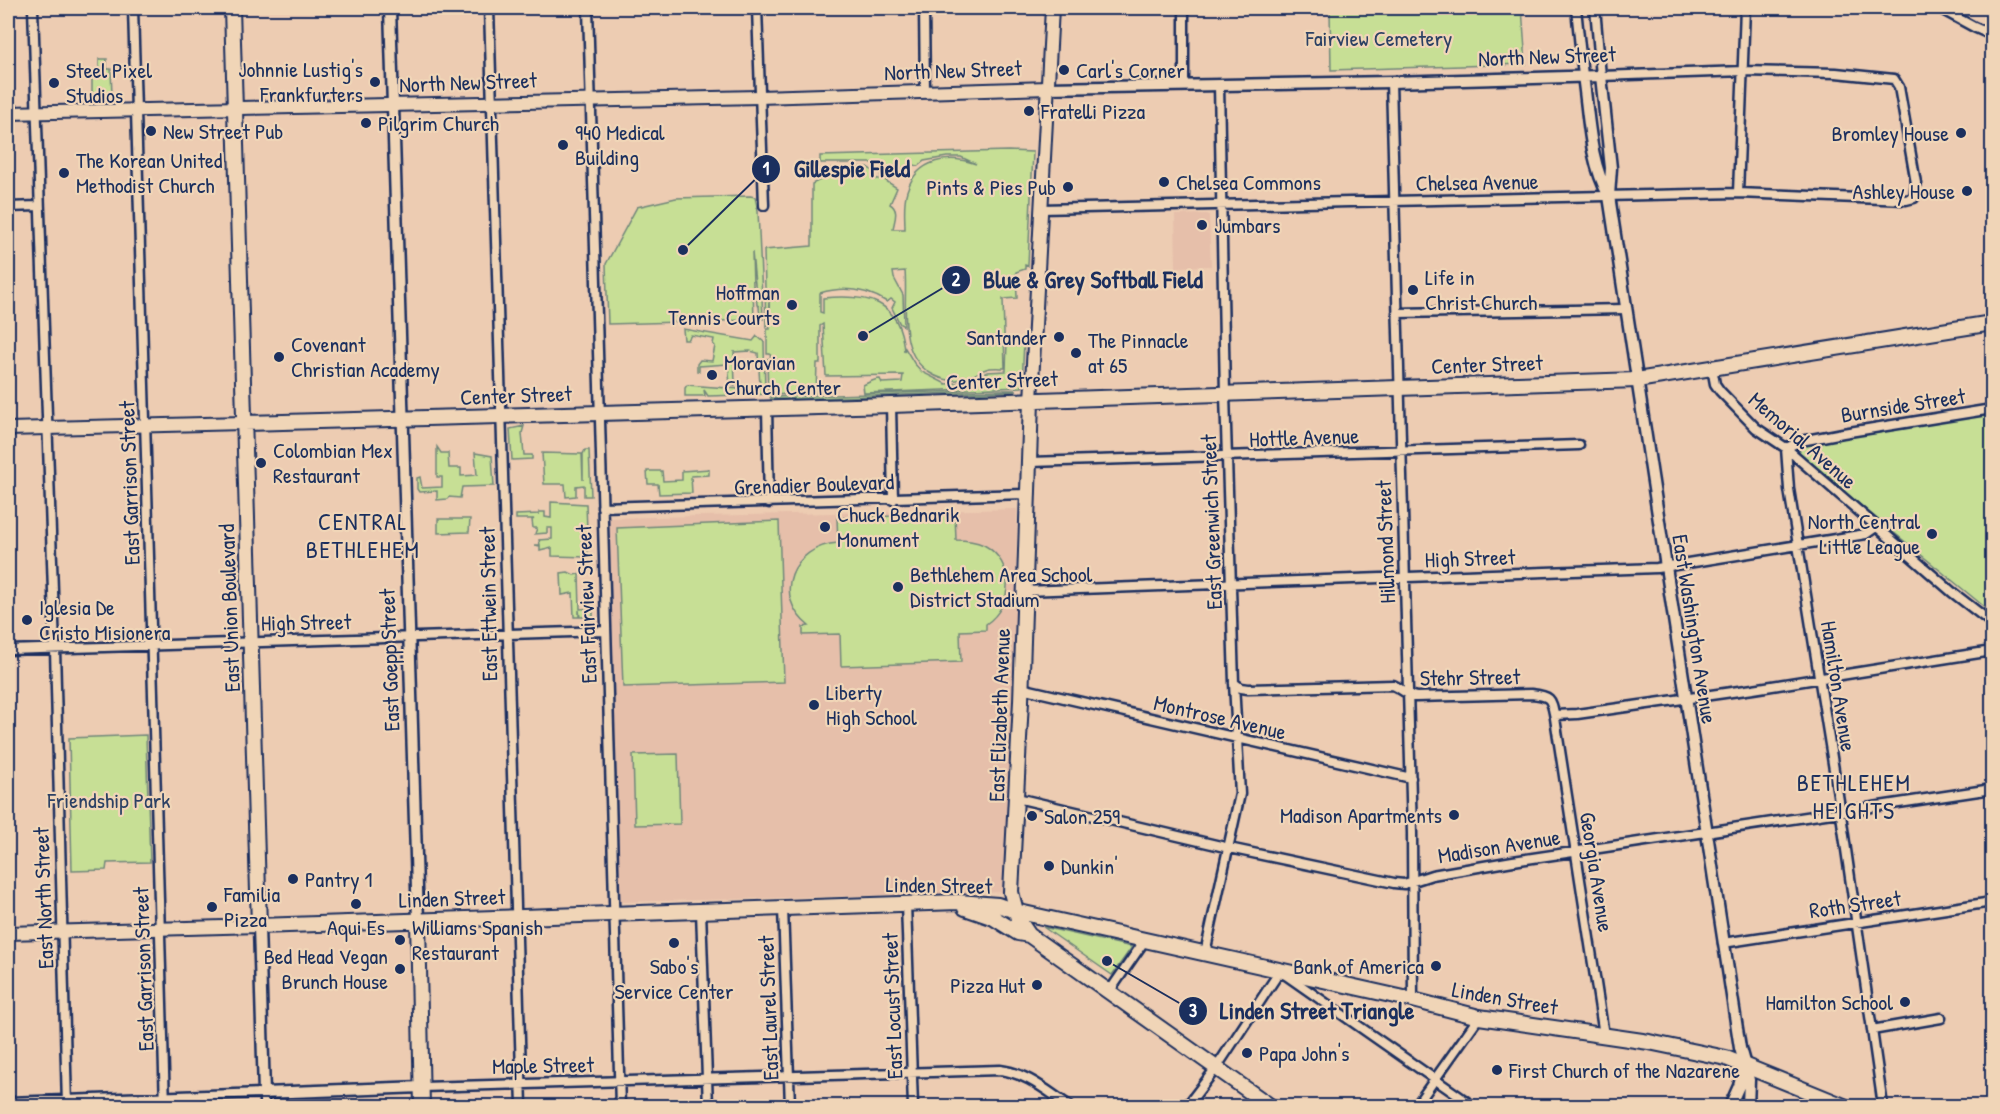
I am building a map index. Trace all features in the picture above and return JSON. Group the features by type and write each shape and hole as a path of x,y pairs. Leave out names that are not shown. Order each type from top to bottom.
{"main road":[{"name":"East Union Boulevard","path":"232,8 259,926"},
{"name":"East Elizabeth Avenue","path":"1015,911 1011,892 1017,798 1031,400 1052,8"},
{"name":"North New Street","path":"8,113 759,97 1047,88"},
{"name":"Center Street","path":"8,429 599,414 1637,380 1992,323"},
{"name":"Linden Street","path":"8,933 958,902 998,905 1015,911 1413,1000 1479,1017 1649,1042 1726,1058 1844,1107"},
{"path":"958,902 967,909 990,916 1018,933 1029,935"},
{"path":"1015,911 1029,935 1270,1107"},
{"name":"East Goepp Street","path":"418,921 422,1107"}],"street":[{"name":"East North Street","path":"33,8 55,649 67,1104"},
{"name":"East Garrison Street","path":"134,8 165,1107"},
{"name":"East Goepp Street","path":"390,8 418,921"},
{"name":"East Ettwein Street","path":"489,8 522,1107"},
{"name":"East Fairview Street","path":"588,8 620,1107"},
{"path":"757,8 764,205"},
{"path":"924,8 925,92"},
{"path":"1184,8 1184,85"},
{"path":"1576,8 1583,76"},
{"path":"1595,8 1601,75"},
{"path":"1738,193 1745,8"},
{"path":"1939,8 1992,35"},
{"name":"North New Street","path":"1047,88 1391,82 1744,71 1884,76 1898,83 1916,183 1914,198"},
{"name":"East Washington Avenue","path":"1601,75 1611,168 1609,196 1724,942 1744,1067 1750,1089 1748,1107"},
{"name":"East Washington Avenue","path":"1583,76 1596,159 1601,182 1609,196"},
{"name":"Hillmond Street","path":"1391,82 1411,778 1413,1000"},
{"name":"East Greenwich Street","path":"1205,953 1240,794 1234,683 1225,394 1219,85"},
{"name":"Chelsea Avenue","path":"1041,209 1738,193 1906,200 1914,198"},
{"path":"8,207 38,206"},
{"path":"1397,313 1626,309"},
{"name":"Memorial Avenue","path":"1712,368 1715,384 1720,391 1756,428 1786,448 1876,527 1992,623"},
{"path":"891,405 893,500"},
{"path":"767,408 769,503"},
{"name":"Burnside Street","path":"1786,448 1801,441 1832,435 1992,409"},
{"name":"Hottle Avenue","path":"1030,462 1579,445"},
{"name":"Hamilton Avenue","path":"1786,448 1789,489 1820,679 1883,1107"},
{"name":"Grenadier Boulevard","path":"602,507 893,500 1028,494"},
{"name":"High Street","path":"1025,591 1666,567 1866,534 1876,527"},
{"name":"High Street","path":"8,650 605,631"},
{"path":"1555,715 1686,699 1992,651"},
{"name":"Stehr Street","path":"1234,683 1241,688 1248,689 1393,685 1401,688 1408,695 1416,697 1540,695 1547,696 1552,701 1555,715"},
{"name":"Montrose Avenue","path":"1021,688 1238,740 1411,778"},
{"name":"Georgia Avenue","path":"1555,715 1604,1035"},
{"name":"Madison Avenue","path":"1017,798 1229,848 1394,884 1404,884 1432,875 1992,789"},
{"name":"Roth Street","path":"1724,942 1992,902"},
{"name":"East Locust Street","path":"906,904 913,1107"},
{"name":"East Laurel Street","path":"783,908 790,1107"},
{"path":"701,911 708,1107"},
{"name":"East Union Boulevard","path":"259,926 264,1107"},
{"path":"1109,992 1145,940"},
{"path":"1187,1107 1216,1068 1280,971 1473,1107"},
{"path":"1416,1107 1479,1017"},
{"path":"1872,1030 1941,1018"},
{"name":"East Washington Avenue","path":"1730,1107 1744,1067"},
{"name":"Maple Street","path":"8,1102 67,1104 165,1096 1009,1071 1025,1077 1070,1107"}],"shaded area":[{"path":"1175,215 1209,215 1211,266 1176,267"},
{"name":"Liberty High School","path":"1017,509 1011,892 620,902 608,518"}],"green space":[{"name":"Fairview Cemetery","path":"1330,8 1522,8 1526,64 1331,70"},
{"path":"99,59 107,59 107,69 111,69 112,96 92,96 92,76 95,72 99,72"},
{"path":"1033,152 1028,266 1025,265 1025,269 1016,272 1017,298 1003,299 1005,368 988,368 966,378 950,380 933,375 919,364 908,340 905,271 893,272 903,295 904,326 900,324 892,308 895,302 891,299 887,302 871,294 846,289 820,293 820,312 823,313 823,298 839,297 867,299 888,310 896,320 904,351 905,348 922,372 946,384 968,382 987,372 1006,371 1007,341 1024,340 1022,387 864,393 863,385 869,382 880,379 882,383 902,382 903,375 826,376 823,324 820,326 820,363 817,363 816,393 768,395 767,359 771,358 770,354 767,354 767,329 770,329 769,299 768,325 766,326 764,250 812,246 812,184 820,180 820,169 867,167 873,171 876,179 881,179 880,172 879,163 820,163 820,156","holes":["947,157 961,157 976,164 945,160 935,162 918,172 907,191 905,229 893,229 896,212 890,204 897,188 886,181 880,172 895,166 901,169 910,164 918,166 924,161"]},
{"path":"755,197 758,211 763,319 760,319 757,305 752,252 754,320 608,324 606,264 637,207 676,198"},
{"path":"683,329 753,341 757,336 764,342 765,394 751,395 752,386 760,386 758,353 734,352 735,385 730,384 728,364 699,366 699,371 697,371 697,364 700,360 712,361 714,339 691,335 688,340 684,340"},
{"path":"687,385 741,389 741,395 708,396 704,390 705,396 685,396"},
{"path":"1016,391 786,399 771,399 770,397"},
{"path":"1992,413 1992,613 1798,454 1803,444 1845,435"},
{"path":"524,426 522,433 524,455 532,455 532,459 512,460 510,429"},
{"path":"437,447 441,453 448,453 449,468 461,468 461,476 477,475 475,453 492,456 494,486 462,487 460,498 449,497 437,500 437,491 419,492 417,478 420,477 422,488 442,487 442,477 437,477"},
{"path":"585,450 589,450 591,496 584,496 584,485 576,486 576,496 566,497 565,484 544,484 542,453 582,454 583,480"},
{"path":"709,469 709,475 691,476 692,493 659,494 658,484 648,484 647,471 662,471 663,481 682,480 682,471"},
{"path":"551,502 586,504 588,557 552,556 552,548 540,551 540,546 535,545 540,545 539,540 552,539 552,528 547,528 547,533 535,534 537,528 533,528 532,520 534,519 516,519 516,515 539,514 539,512 545,512 545,517 551,518"},
{"name":"Bethlehem Area School District Stadium","path":"955,514 956,540 981,544 994,552 1006,572 1007,584 1002,606 986,624 986,630 960,631 961,662 841,666 840,634 803,635 803,627 809,626 797,614 791,601 789,587 792,574 809,553 822,546 838,543 837,518"},
{"path":"438,519 470,519 469,532 438,533"},
{"path":"779,521 784,682 623,687 617,528"},
{"path":"568,572 574,575 579,574 580,609 593,608 593,617 580,617 579,610 579,617 574,617 573,593 562,595 561,573"},
{"name":"Friendship Park","path":"146,735 150,862 107,863 106,870 72,871 69,738"},
{"path":"678,754 680,824 635,825 633,755"},
{"path":"1043,927 1132,947 1112,975"}],"place":[{"name":"Carl's Corner","path":"1064,70"},
{"name":"Johnnie Lustig's Frankfurters","path":"375,82"},
{"name":"Steel Pixel Studios","path":"54,83"},
{"name":"Fratelli Pizza","path":"1029,111"},
{"name":"Pilgrim Church","path":"366,123"},
{"name":"New Street Pub","path":"151,131"},
{"name":"Bromley House","path":"1961,133"},
{"name":"940 Medical Building","path":"563,145"},
{"name":"The Korean United Methodist Church","path":"64,173"},
{"name":"Chelsea Commons","path":"1164,182"},
{"name":"Pints & Pies Pub","path":"1068,187"},
{"name":"Ashley House","path":"1967,191"},
{"name":"Jumbars","path":"1202,225"},
{"name":"Gillespie Field","path":"683,250"},
{"name":"Life in Christ Church","path":"1413,290"},
{"name":"Hoffman Tennis Courts","path":"792,305"},
{"name":"Blue & Grey Softball Field","path":"863,336"},
{"name":"Santander","path":"1059,337"},
{"name":"The Pinnacle at 65","path":"1076,353"},
{"name":"Covenant Christian Academy","path":"279,357"},
{"name":"Moravian Church Center","path":"712,375"},
{"name":"Colombian Mex Restaurant","path":"261,463"},
{"name":"Chuck Bednarik Monument","path":"825,527"},
{"name":"North Central Little League","path":"1932,534"},
{"name":"Bethlehem Area School District Stadium","path":"898,587"},
{"name":"Iglesia De Cristo Misionera","path":"27,620"},
{"name":"Liberty High School","path":"814,705"},
{"name":"Madison Apartments","path":"1454,815"},
{"name":"Salon 259","path":"1032,816"},
{"name":"Dunkin'","path":"1049,866"},
{"name":"Pantry 1","path":"293,879"},
{"name":"Aqui Es","path":"356,904"},
{"name":"Familia Pizza","path":"212,907"},
{"name":"Williams Spanish Restaurant","path":"400,940"},
{"name":"Sabo's Service Center","path":"674,943"},
{"name":"Linden Street Triangle","path":"1107,961"},
{"name":"Bank of America","path":"1436,966"},
{"name":"Bed Head Vegan Brunch House","path":"400,969"},
{"name":"Pizza Hut","path":"1037,985"},
{"name":"Hamilton School","path":"1905,1002"},
{"name":"Papa John's","path":"1247,1053"},
{"name":"First Church of the Nazarene","path":"1497,1070"}],"district":[{"name":"CENTRAL BETHLEHEM","path":"363,535"},
{"name":"BETHLEHEM HEIGHTS","path":"1854,796"}]}
